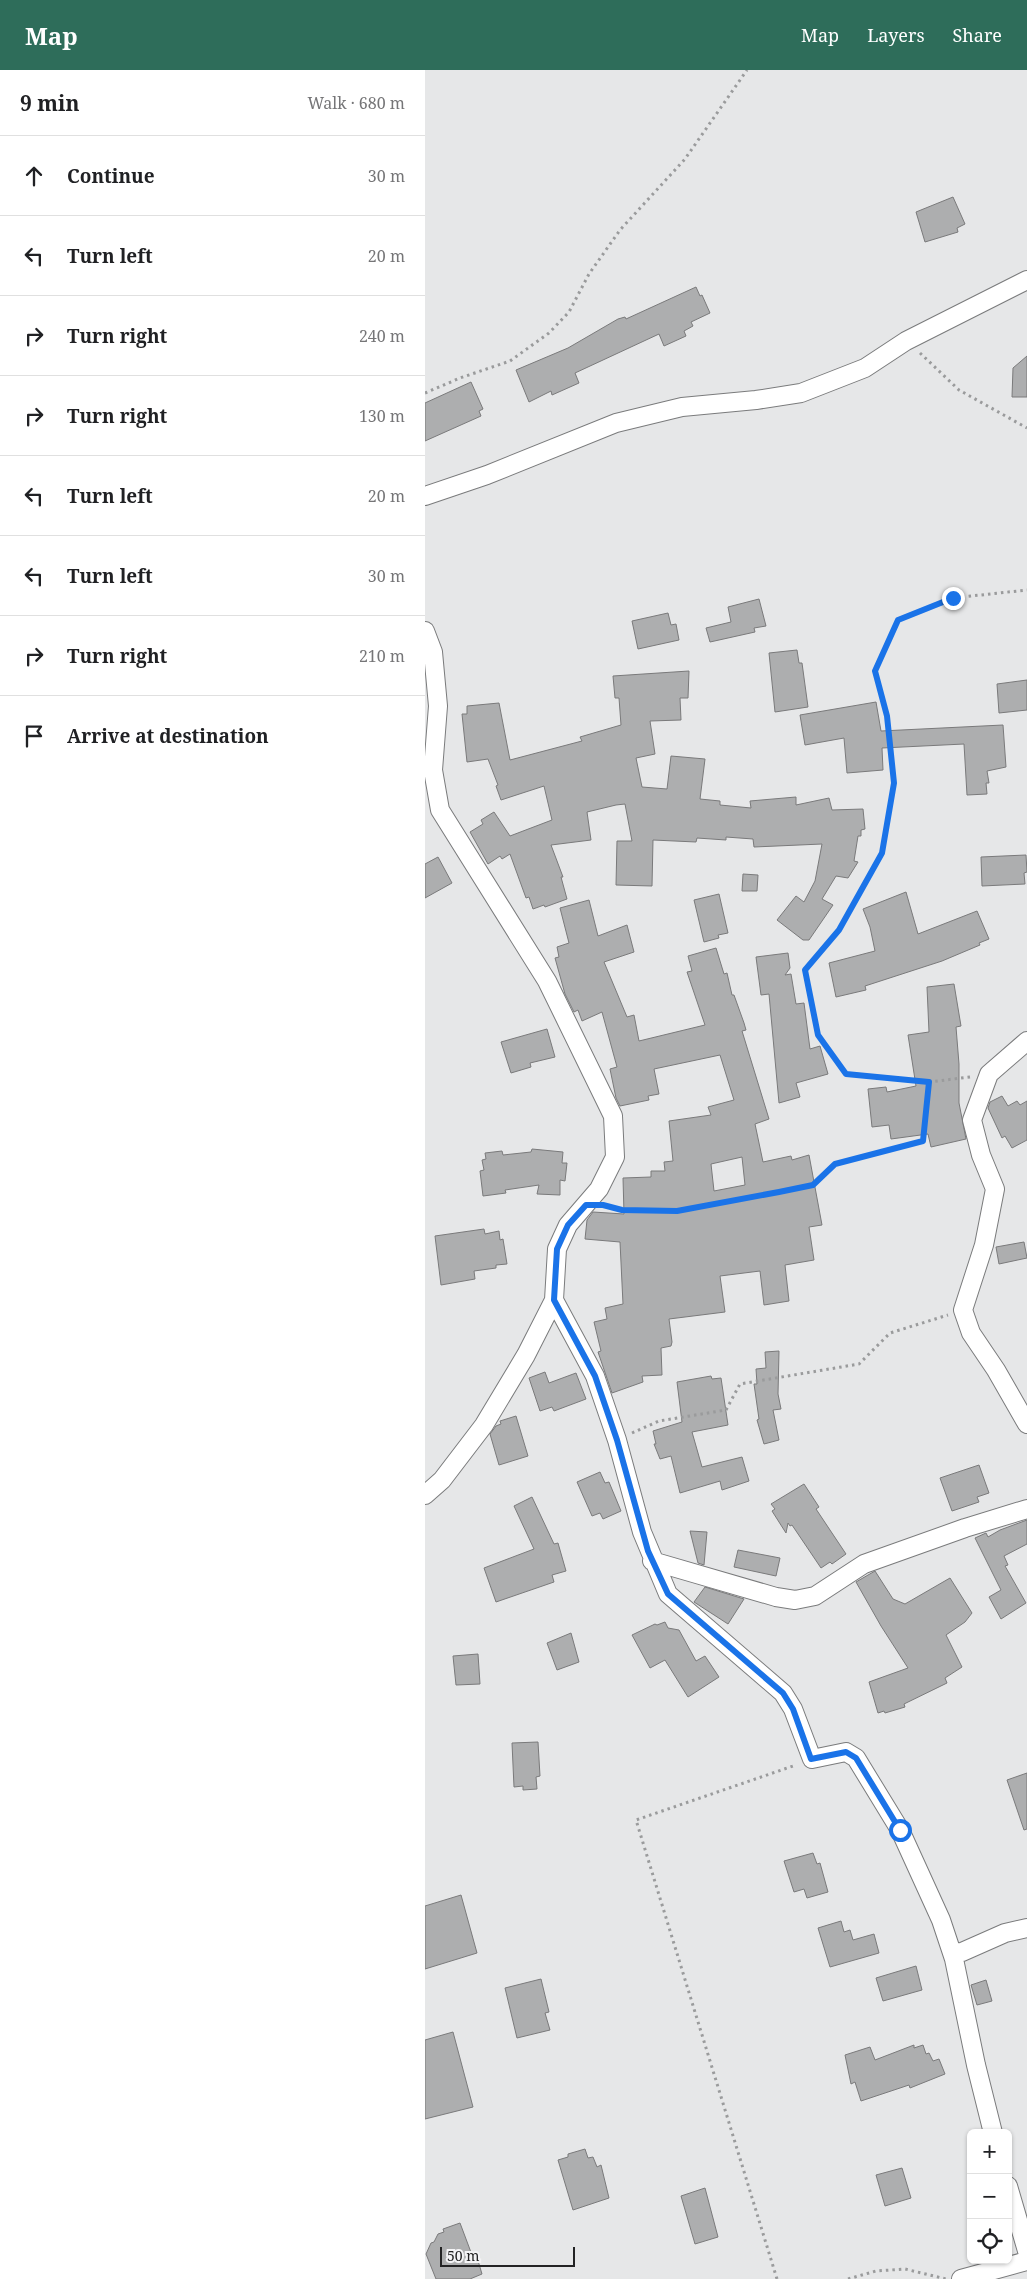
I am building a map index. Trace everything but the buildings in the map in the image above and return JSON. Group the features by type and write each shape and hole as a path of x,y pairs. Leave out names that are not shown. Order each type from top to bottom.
{"street":[{"path":"425,496 487,475 616,423 683,407 755,400 801,393 865,368 906,341 1027,280"},
{"path":"425,631 433,652 438,706 433,770 440,810 547,981 613,1116 615,1157 599,1189 568,1225 557,1249 554,1300 526,1355 484,1425 442,1480 425,1495"},
{"path":"1027,1041 989,1074 972,1120 981,1155 995,1189 983,1245 963,1310 971,1333 996,1370 1027,1424"},
{"path":"554,1300 595,1376 617,1440 642,1532 652,1561 668,1594 783,1693 793,1709 811,1759 846,1752 856,1758 900,1830 916,1861 941,1920 952,1953 992,2129"},
{"path":"652,1561 776,1597 795,1600 815,1596 865,1564 965,1528 1027,1509"},
{"path":"952,1953 962,1952 1005,1933 1027,1928"},
{"path":"1012,2200 1027,2251"},
{"path":"961,2279 1027,2262"}],"path":[{"path":"425,394 460,378 510,361 549,332 569,312 589,274 621,230 685,159 747,70"},
{"path":"906,341 959,390 1027,428"},
{"path":"989,1074 929,1082 846,1074 818,1035 805,970 839,930 882,853 894,783 887,716 875,671 898,620 953,598 1027,590"},
{"path":"586,1205 603,1205 622,1210 677,1211 813,1185 835,1164 923,1141 929,1082"},
{"path":"617,1440 659,1421 726,1410 740,1384 859,1364 891,1333 963,1310"},
{"path":"777,2279 636,1820 811,1759"},
{"path":"848,2279 876,2271 905,2269 947,2279"}],"route":[{"path":"900,1830 856,1758 846,1752 811,1759 793,1709 783,1693 668,1594 648,1551 617,1440 595,1376 554,1300 557,1249 568,1225 586,1205 603,1205 622,1210 677,1211 779,1192 813,1185 835,1164 923,1141 929,1082 846,1074 818,1035 805,970 839,930 882,853 894,783 887,716 875,671 898,620 953,598"}]}
